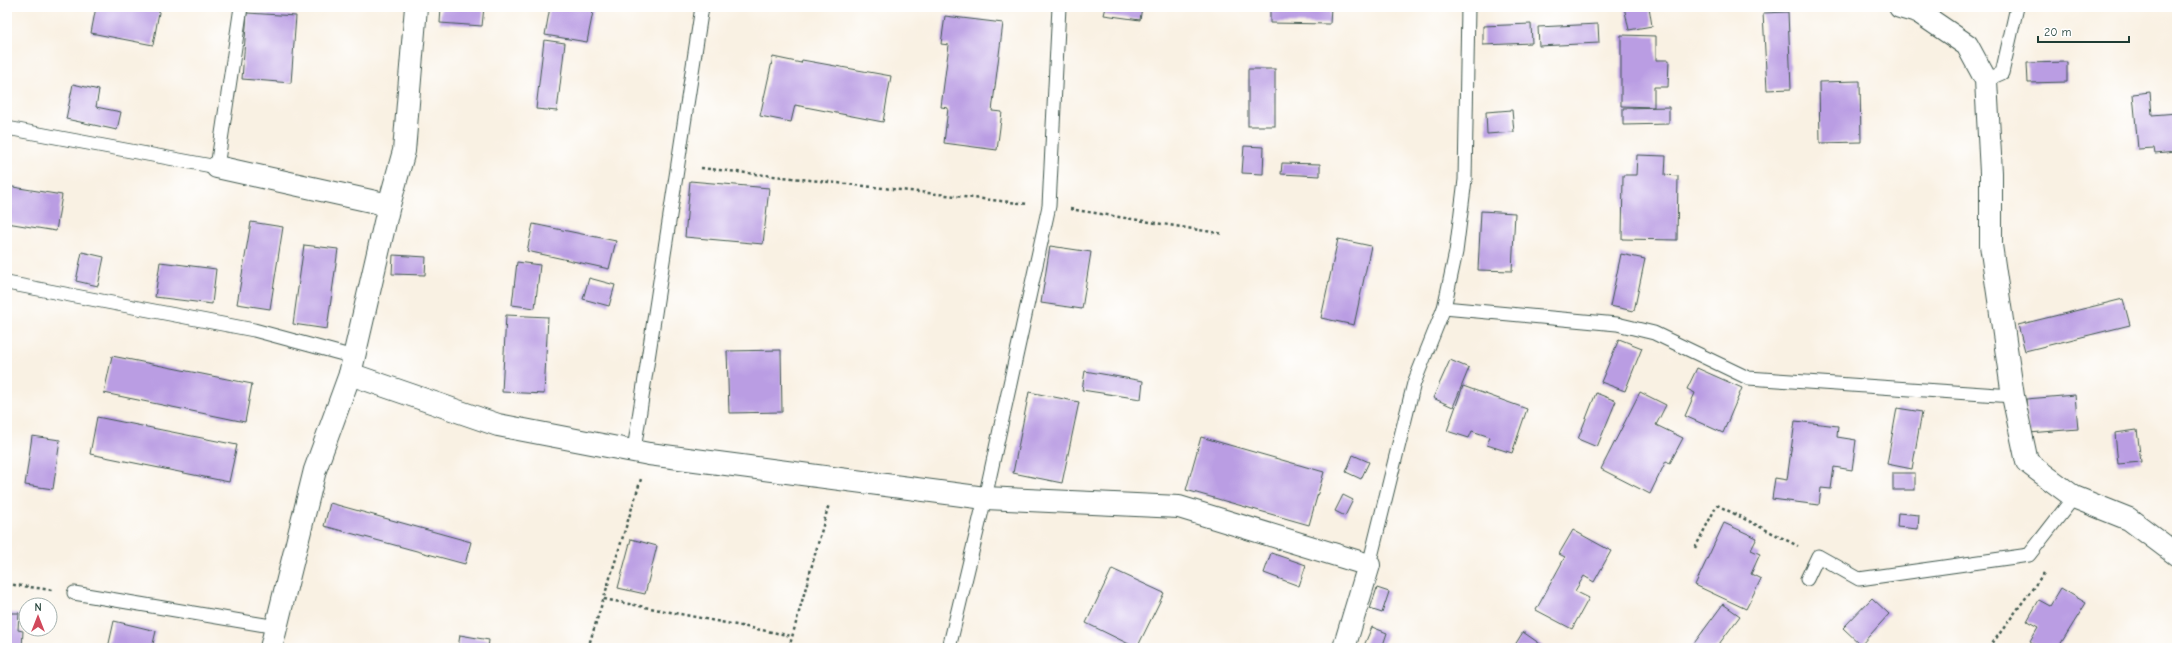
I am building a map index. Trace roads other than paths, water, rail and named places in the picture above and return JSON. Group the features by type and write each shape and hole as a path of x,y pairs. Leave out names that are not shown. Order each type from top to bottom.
{"street":[{"path":"271,648 315,470 352,366 404,151 416,7"},
{"path":"1913,9 1967,45 1986,80 1991,245 2013,396 2027,462 2074,497 2129,520 2177,554"},
{"path":"217,168 390,205"},
{"path":"352,366 498,425 642,452 985,498 1179,507 1369,565 1344,648"}],"lane":[{"path":"7,128 217,168 241,7"},
{"path":"642,452 676,165 702,7"},
{"path":"949,648 985,498 1049,206 1059,7"},
{"path":"1369,565 1414,383 1444,308 1456,252 1465,180 1468,7"},
{"path":"1986,80 2002,73 2017,7"},
{"path":"7,283 254,330 352,366"},
{"path":"1444,308 1617,324 1654,333 1748,378 2013,396"},
{"path":"1807,579 1818,556 1859,579 2029,555 2074,497"},
{"path":"74,593 277,627"}]}
